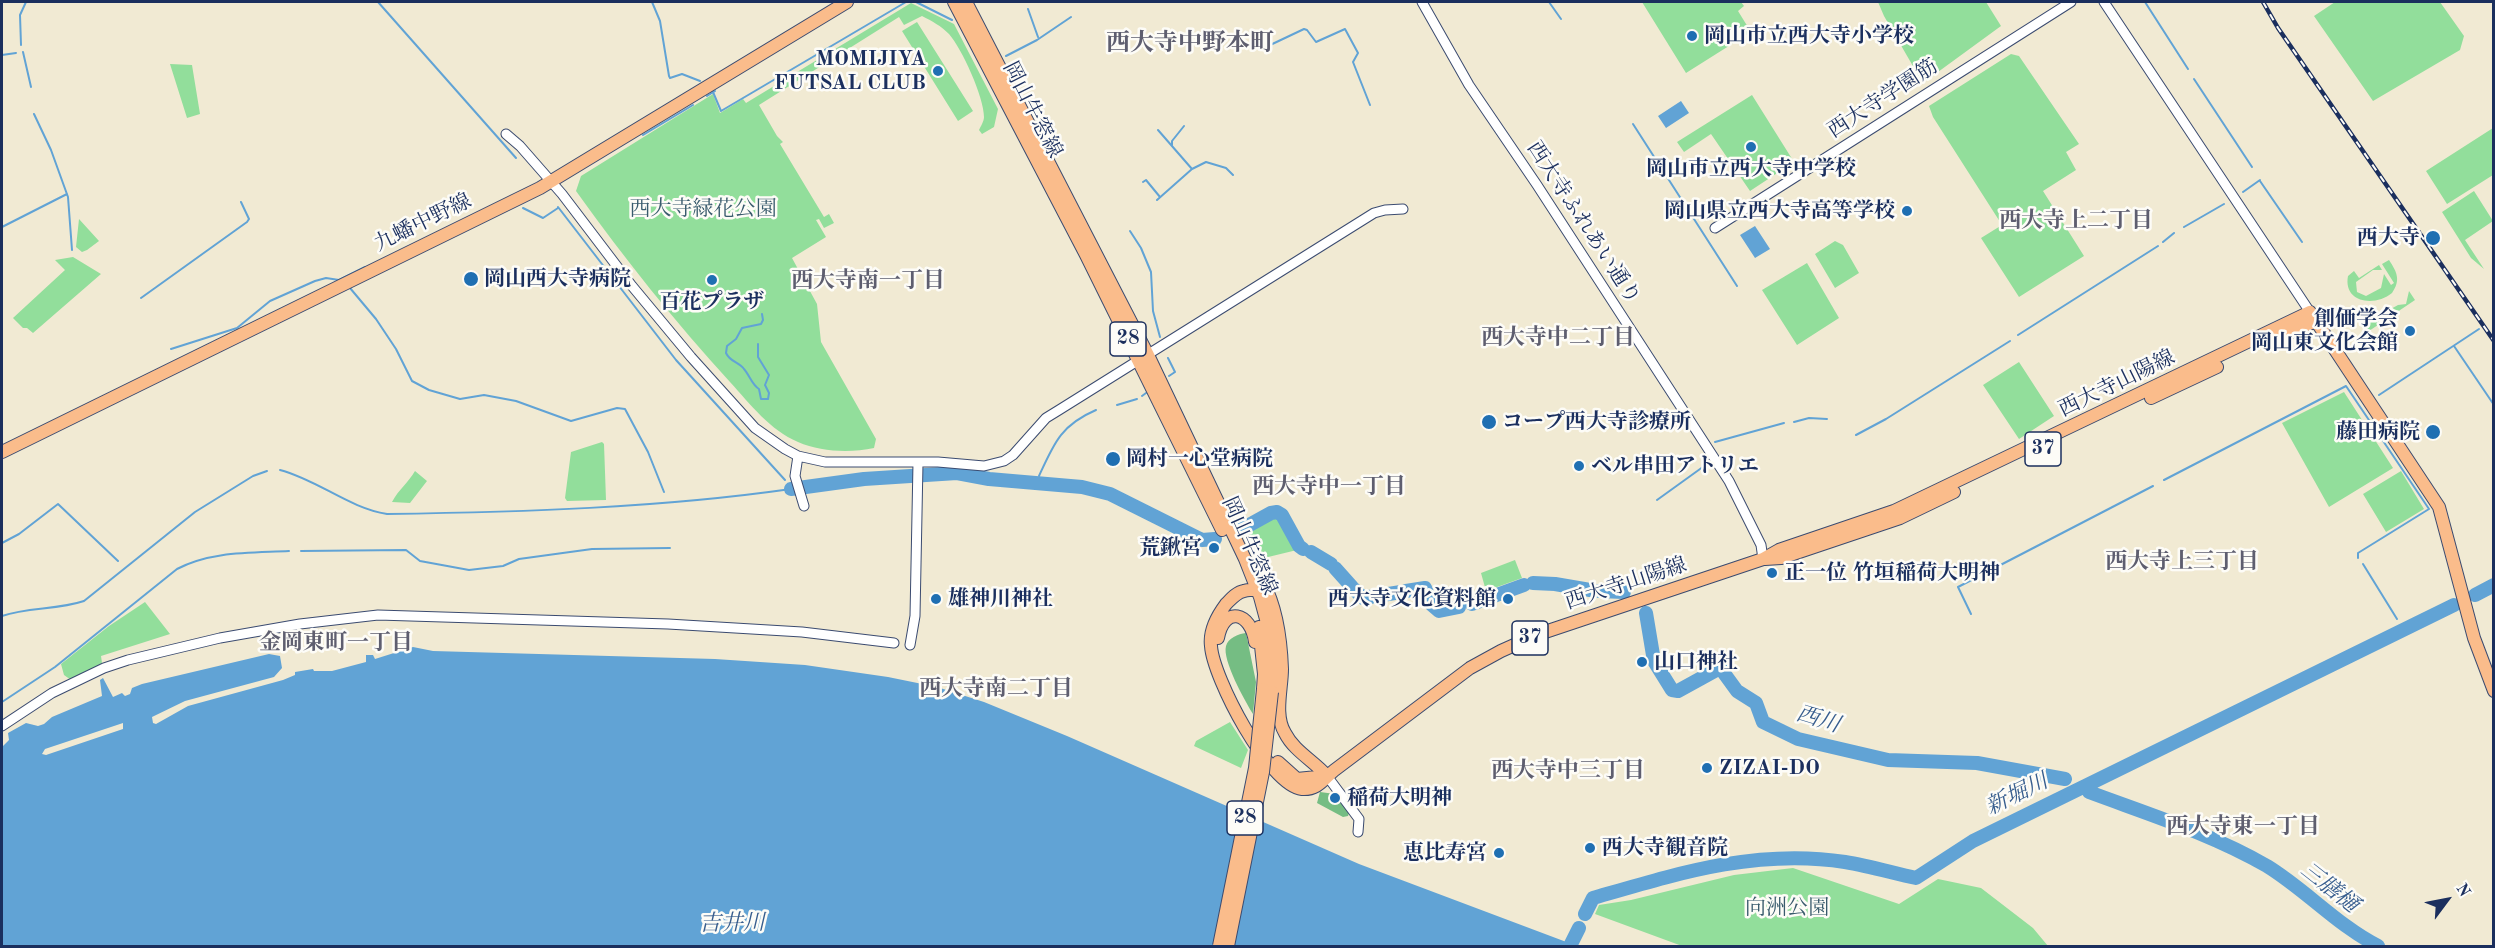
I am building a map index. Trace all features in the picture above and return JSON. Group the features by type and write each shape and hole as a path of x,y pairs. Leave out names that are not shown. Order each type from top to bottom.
{"main road":[{"name":"九蟠中野線","path":"2,452 552,182 847,2"},
{"name":"岡山牛窓線","path":"954,2 1144,358 1235,555 1258,590 1264,674 1268,690 1255,768 1219,946"},
{"name":"岡山牛窓線","path":"966,2 1144,358 1220,506 1234,527 1258,590 1271,649 1263,772 1228,946"},
{"name":"西大寺山陽線","path":"1258,590 1243,591 1231,599 1221,610 1213,627 1211,646 1222,687 1249,734 1284,781 1304,789 1320,786 1327,776 1470,668 1501,651 1539,634 1763,559 1779,550 1894,511 2313,316"},
{"path":"2313,316 2439,507 2474,638 2493,691"},
{"path":"1258,590 1277,623 1281,725 1296,748 1327,776"},
{"path":"1264,674 1257,657 1254,632 1249,622 1243,617 1234,615 1226,620 1220,629 1218,643 1220,659 1228,683 1257,735 1282,768 1292,776 1301,780 1327,776"}],"street":[{"name":"西大寺ふれあい通り","path":"1422,2 1469,85 1729,481 1761,545 1763,559"},
{"name":"西大寺学園筋","path":"1715,228 2071,2"},
{"path":"2104,2 2313,316"},
{"path":"506,134 520,146 552,182 629,282 691,357 755,428 798,456 825,462 984,466 1004,461 1013,455 1046,418 1352,225 1378,211 1403,209"},
{"path":"798,456 795,467 798,490 804,506"},
{"path":"910,645 915,616 918,466"},
{"path":"2,726 60,688 128,660 231,636 300,624 378,615 668,624 802,632 894,644"},
{"path":"1327,776 1359,819 1358,831"}],"green space":[{"path":"1642,2 1741,2 1744,6 1738,11 1751,32 1686,73"},
{"path":"1878,2 1986,2 2001,26 1927,80 1921,80"},
{"path":"2335,2 2440,2 2464,36 2460,50 2373,101 2314,16"},
{"name":"西大寺緑花公園","path":"911,3 954,24 998,109 994,127 982,134 979,130 984,119 983,108 966,62 949,34 922,16 904,25 899,17 759,105 783,142 780,144 824,217 829,214 834,223 824,228 819,219 816,220 826,237 792,258 817,304 821,342 876,439 874,448 865,450 836,451 816,448 788,437 753,408 670,313 576,191 581,176 713,94 720,113 743,99 746,103"},
{"name":"MOMIJIYA FUTSAL CLUB","path":"917,22 973,111 958,121 902,31"},
{"path":"2011,54 2019,56 2079,144 2066,152 2076,170 2043,191 2084,256 2019,297 1981,238 2002,225 1933,117 1929,106"},
{"path":"170,64 192,65 200,114 187,118"},
{"path":"1752,95 1794,162 1750,191 1711,134 1684,152 1677,142"},
{"path":"2493,128 2493,175 2447,204 2426,171"},
{"path":"2474,191 2493,221 2465,240 2484,269 2471,258 2442,212"},
{"path":"79,219 99,241 82,252 76,247"},
{"path":"1835,241 1843,245 1859,273 1835,288 1815,254"},
{"path":"73,257 101,274 33,333 23,328 13,318 65,270 55,260"},
{"path":"2389,260 2397,276 2392,293 2369,301 2355,297 2350,292 2348,276 2354,271 2359,278 2379,265 2382,270 2373,270 2356,282 2357,292 2366,296 2381,288 2384,274 2391,285 2394,283 2382,264"},
{"path":"1807,263 1839,318 1797,345 1762,290"},
{"path":"2409,291 2415,300 2369,331 2360,319 2380,315 2398,305 2406,304"},
{"path":"2019,362 2054,416 2019,439 1983,385"},
{"path":"2344,392 2393,468 2329,507 2282,423"},
{"path":"602,442 604,444 606,500 567,501 565,498 571,452"},
{"path":"415,471 427,481 410,503 392,502 398,493"},
{"path":"2401,471 2424,509 2386,532 2363,494"},
{"path":"1275,515 1297,550 1264,558 1256,545 1252,547 1244,532"},
{"path":"1515,560 1522,578 1486,591 1481,573"},
{"path":"145,602 170,634 101,656 102,663 71,680 64,675 61,664 109,626"},
{"path":"1246,633 1256,682 1253,714 1235,680 1227,661 1226,652 1226,646 1231,639"},
{"path":"1230,722 1248,750 1241,768 1194,746 1196,741"},
{"path":"1320,792 1335,794 1349,813 1348,816 1343,817 1317,803"},
{"name":"向洲公園","path":"1793,868 1899,904 1938,879 1981,888 2033,928 2048,946 1682,946 1595,914 1599,905 1631,900 1734,875"}],"water":[{"path":"1681,101 1689,113 1666,128 1658,116"},
{"path":"1755,226 1770,249 1755,258 1740,235"},
{"name":"吉井川","path":"413,647 433,651 715,659 805,665 888,677 937,687 984,702 1067,736 1359,864 1577,946 2,946 2,747 9,740 8,733 26,723 38,726 44,724 52,717 102,696 100,680 103,678 113,697 122,693 125,696 130,694 132,688 142,684 269,654 280,656 282,668 274,677 185,701 152,717 153,723 156,724 188,706 283,680 295,675 295,672 313,669 314,671 332,671 366,662 366,655 373,655 375,659","holes":["123,723 123,729 46,755 42,754 45,749"]}],"waterway":[{"path":"21,45 20,15 26,2"},
{"path":"378,2 516,158"},
{"path":"652,2 660,21 670,78 682,74 700,81"},
{"path":"713,92 721,111 906,2"},
{"path":"916,2 952,20"},
{"path":"1549,2 1561,19"},
{"path":"2145,2 2188,69"},
{"path":"1028,9 1038,37"},
{"path":"1006,56 1037,40 1071,17"},
{"path":"1266,47 1304,29 1316,42 1345,29 1358,53 1353,62 1370,105"},
{"path":"23,52 31,87"},
{"path":"2,55 16,53"},
{"path":"2194,79 2252,167"},
{"path":"707,96 715,91"},
{"path":"643,135 693,105"},
{"path":"34,114 51,150 68,197 72,250"},
{"path":"1633,124 1737,286"},
{"path":"1172,145 1172,141 1184,126"},
{"path":"1158,130 1192,169"},
{"path":"1157,200 1192,169 1206,162 1226,168 1233,175"},
{"path":"1143,182 1146,180 1160,197"},
{"path":"2243,192 2260,180"},
{"path":"2260,181 2302,242"},
{"path":"2,227 67,194"},
{"path":"141,298 247,222 249,219 241,202"},
{"path":"2184,227 2224,204"},
{"path":"558,207 676,360 785,480"},
{"path":"523,208 543,218 558,208"},
{"path":"1130,231 1141,248 1151,272 1153,311 1160,337"},
{"path":"2163,242 2174,233"},
{"path":"2018,335 2158,246"},
{"path":"171,349 237,328 270,301 315,281 326,278 339,280 365,267"},
{"path":"350,288 376,319 396,349 412,381 429,390 460,399 484,395 516,401 571,421 617,408 625,409 648,452 664,492"},
{"path":"758,344 758,357 769,375 765,385 769,393 768,399 761,399 759,389 742,367 726,353 727,346 736,339 742,328 761,324 762,314"},
{"path":"2379,395 2479,329"},
{"path":"1856,435 1886,419 2010,341"},
{"path":"2454,346 2494,405"},
{"path":"1168,358 1175,372 1169,376"},
{"path":"2164,480 2346,386 2429,509 2358,553 2358,558"},
{"path":"1142,396 1146,393"},
{"path":"1117,405 1137,399"},
{"path":"1039,476 1060,436 1074,422 1096,410"},
{"path":"1794,422 1809,418 1827,419"},
{"path":"1715,442 1784,423"},
{"path":"1657,500 1707,464"},
{"path":"280,470 307,480 360,506 387,514 640,505 791,489"},
{"path":"2,616 84,601 195,512 253,476 267,471"},
{"path":"791,489 864,479 957,473 989,479 1082,487 1110,494 1202,540 1215,539"},
{"path":"1971,614 1958,587 2153,486"},
{"path":"2,543 19,534 58,504 118,561"},
{"path":"1242,529 1277,512 1282,515 1299,546 1303,549"},
{"path":"301,551 406,550 420,561 469,570 503,566 519,559 592,549 670,548"},
{"path":"2,702 55,667 177,569 217,556 289,551"},
{"path":"1311,552 1331,564"},
{"path":"2363,564 2397,619"},
{"path":"1335,568 1352,587"},
{"path":"1533,583 1590,590"},
{"path":"1472,604 1524,585"},
{"name":"新堀川","path":"2475,595 2494,585"},
{"path":"1406,591 1425,588 1432,605 1439,611 1459,607"},
{"path":"1354,589 1363,598 1401,592"},
{"path":"1599,591 1624,592"},
{"name":"新堀川","path":"1585,914 1593,898 1686,872 1748,861 1780,858 1845,862 1916,878 1973,841 2454,605"},
{"name":"西川","path":"1646,613 1654,661 1672,690 1678,691 1721,669 1737,691 1756,703 1763,722 1798,739 1888,760 1977,763 2065,779"},
{"name":"新堀川","path":"2401,626 2403,630"},
{"name":"三膳樋","path":"2089,792 2180,825 2267,866 2349,928 2378,946"},
{"name":"新堀川","path":"1571,944 1579,928"}],"railway":[{"path":"2263,2 2278,28 2494,341"}],"place":[{"name":"岡山市立西大寺小学校","path":"1692,36"},
{"name":"MOMIJIYA FUTSAL CLUB","path":"938,71"},
{"name":"岡山市立西大寺中学校","path":"1751,147"},
{"name":"岡山県立西大寺高等学校","path":"1907,211"},
{"name":"西大寺","path":"2433,238"},
{"name":"岡山西大寺病院","path":"471,279"},
{"name":"百花プラザ","path":"712,280"},
{"name":"創価学会 岡山東文化会館","path":"2410,331"},
{"name":"コープ西大寺診療所","path":"1489,422"},
{"name":"藤田病院","path":"2433,432"},
{"name":"岡村一心堂病院","path":"1113,459"},
{"name":"ベル串田アトリエ","path":"1579,466"},
{"name":"荒鍬宮","path":"1214,548"},
{"name":"正一位 竹垣稲荷大明神","path":"1772,573"},
{"name":"雄神川神社","path":"936,599"},
{"name":"西大寺文化資料館","path":"1508,599"},
{"name":"山口神社","path":"1642,662"},
{"name":"ZIZAI‐DO","path":"1707,768"},
{"name":"稲荷大明神","path":"1335,798"},
{"name":"西大寺観音院","path":"1590,848"},
{"name":"恵比寿宮","path":"1499,853"}],"district":[{"name":"西大寺中野本町","path":"1190,44"},
{"name":"西大寺上二丁目","path":"2076,221"},
{"name":"西大寺南一丁目","path":"868,281"},
{"name":"西大寺中二丁目","path":"1558,338"},
{"name":"西大寺中一丁目","path":"1329,487"},
{"name":"西大寺上三丁目","path":"2182,562"},
{"name":"金岡東町一丁目","path":"336,643"},
{"name":"西大寺南二丁目","path":"996,689"},
{"name":"西大寺中三丁目","path":"1568,771"},
{"name":"西大寺東一丁目","path":"2243,827"}]}
